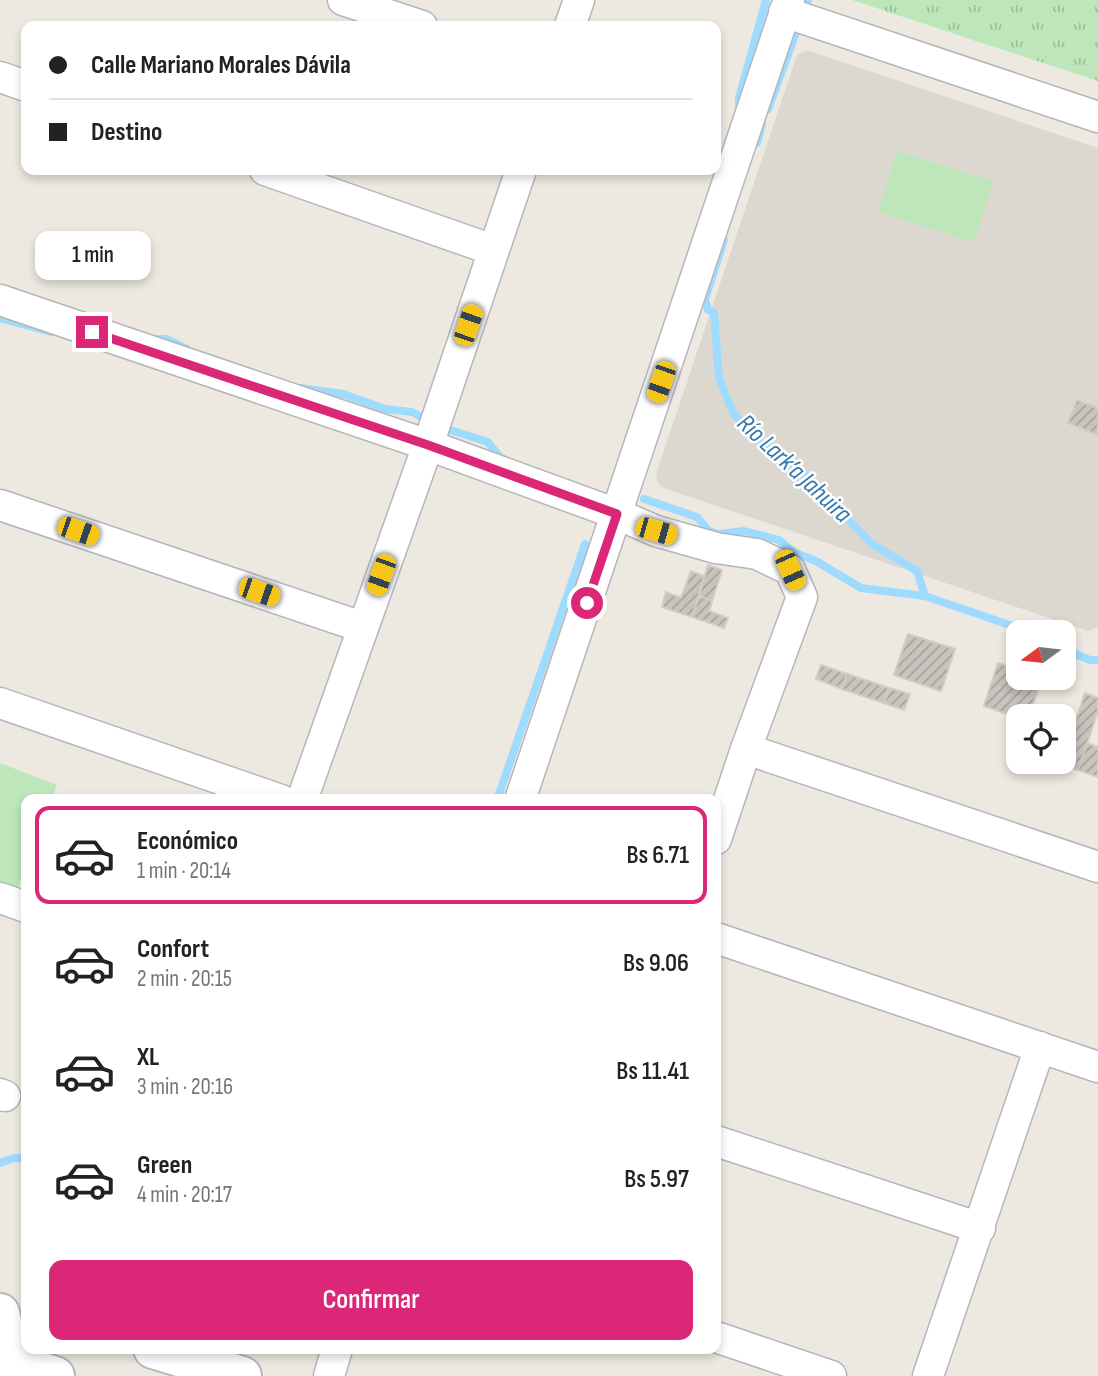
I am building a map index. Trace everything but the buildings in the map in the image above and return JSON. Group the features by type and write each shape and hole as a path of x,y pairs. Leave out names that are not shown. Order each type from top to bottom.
{"street":[{"path":"343,0 407,21"},
{"path":"572,21 579,0"},
{"path":"522,794 787,6 1098,117"},
{"path":"0,77 21,84"},
{"path":"279,175 493,250"},
{"path":"304,794 428,445 519,175"},
{"path":"0,300 428,445 617,514 656,531 716,548 757,554 790,570 802,597 721,824"},
{"path":"0,505 362,627"},
{"path":"0,703 264,794"},
{"path":"746,749 1098,867"},
{"path":"0,898 21,905"},
{"path":"721,940 1098,1067"},
{"path":"928,1376 1040,1047"},
{"path":"721,1143 980,1228"},
{"path":"21,1311 0,1312 12,1363 55,1376"},
{"path":"721,1339 831,1376"},
{"path":"169,1354 242,1376"},
{"path":"329,1376 336,1354"}],"shaded area":[{"path":"807,50 1098,148 1098,627 1088,631 1076,627 1076,620 1055,620 663,488 658,483 656,474 797,55"}],"green space":[{"path":"852,0 1098,0 1098,81"},
{"path":"896,151 993,181 974,242 878,212"},
{"path":"0,763 57,785 53,794 21,794 21,878 16,891 0,885"}],"waterway":[{"path":"739,111 739,98 766,0"},
{"name":"Río Lark’a Jahuira","path":"768,109 808,0"},
{"name":"Río Lark’a Jahuira","path":"748,147 757,143 762,124"},
{"name":"Río Lark’a Jahuira","path":"724,240 705,299 708,310 714,313 719,378 733,413 762,444 792,462 872,544 917,571 925,596 1006,624"},
{"path":"0,318 51,332"},
{"path":"153,339 167,339 187,349"},
{"path":"300,388 343,394 385,409 412,412 429,421"},
{"path":"441,427 488,442 503,461"},
{"name":"Río Lark’a Jahuira","path":"644,499 697,517 709,531 718,534 744,531 779,540 793,552 816,561 861,588 925,596"},
{"name":"Río Lark’a Jahuira","path":"499,794 585,544"},
{"name":"Río Lark’a Jahuira","path":"1076,654 1098,660"},
{"name":"Río Lark’a Jahuira","path":"0,1163 21,1158"}],"route":[{"path":"92,332 428,445 617,514 587,603"}]}
